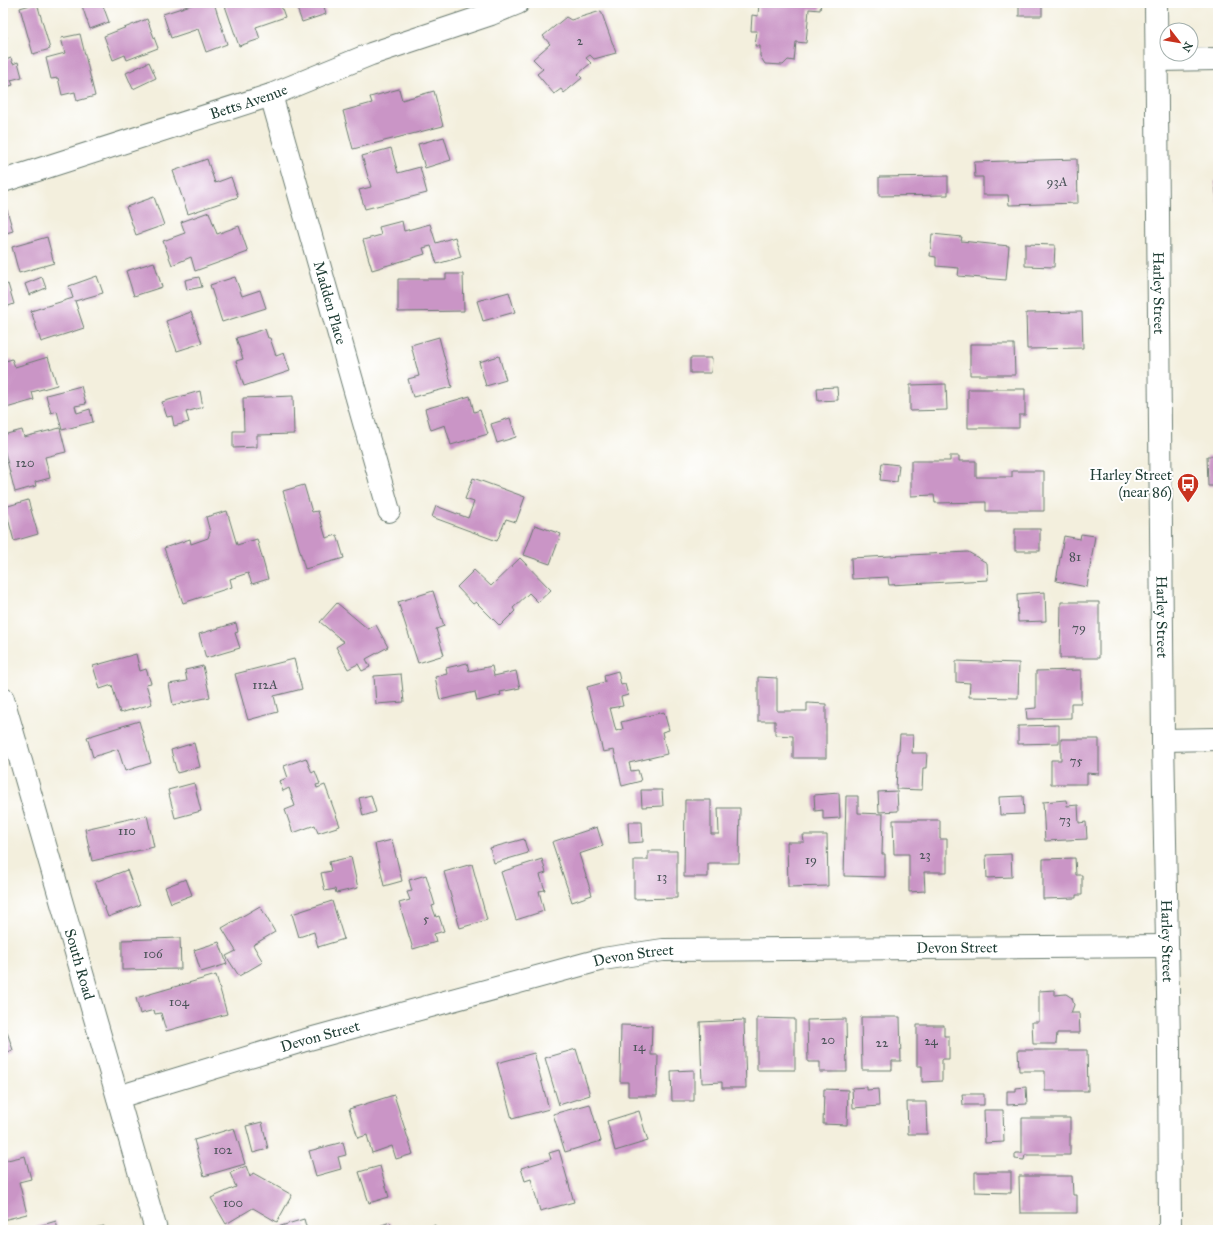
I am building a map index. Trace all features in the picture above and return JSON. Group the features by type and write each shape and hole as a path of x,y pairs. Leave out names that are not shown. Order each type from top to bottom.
{"street":[{"name":"Betts Avenue","path":"3,181 271,95 371,54 490,14 518,3"},
{"name":"Harley Street","path":"1156,3 1170,1230"},
{"path":"1157,60 1218,59"},
{"name":"Madden Place","path":"271,95 389,511"},
{"name":"South Road","path":"3,699 156,1230"},
{"path":"1164,740 1218,739"},
{"name":"Devon Street","path":"118,1097 302,1041 588,963 603,959 663,950 1167,946"}],"building":[{"path":"37,3 50,49 33,54 20,8"},
{"path":"81,3 102,3 109,22 90,29"},
{"path":"197,3 214,3 227,44 206,52 198,29 171,38 163,14"},
{"path":"224,3 280,3 285,17 256,27 260,39 239,46"},
{"path":"295,3 323,3 326,14 302,22"},
{"path":"759,3 821,3 820,10 809,9 806,43 796,42 794,61 788,60 783,65 765,64 760,56 760,46 755,46 757,31 751,31 752,15 758,16"},
{"path":"1019,3 1042,3 1042,16 1019,16"},
{"path":"601,11 616,53 594,59 590,55 586,58 591,63 578,74 582,78 564,93 561,89 554,94 537,74 543,69 533,59 550,44 543,36 566,17 571,20"},
{"path":"147,19 158,48 127,60 125,55 113,60 104,36"},
{"path":"3,25 7,38 3,39"},
{"path":"80,34 95,96 77,101 75,92 62,95 58,78 51,79 46,58 65,53 61,38"},
{"path":"11,58 13,64 18,62 22,77 11,80 13,85 3,88 3,61"},
{"path":"149,62 156,78 133,89 126,73"},
{"path":"399,89 402,100 434,91 443,126 353,149 343,111 372,103 370,97"},
{"path":"444,137 451,160 425,168 418,144"},
{"path":"391,148 398,173 420,167 427,193 365,209 359,190 371,187 362,156"},
{"path":"207,159 215,183 231,177 238,197 188,214 173,171"},
{"path":"1077,159 1078,203 1009,205 1008,195 983,195 983,177 975,177 974,162"},
{"path":"948,176 948,195 879,196 879,177"},
{"path":"1215,181 1218,181 1218,201 1217,201"},
{"path":"154,197 164,225 136,235 126,207"},
{"path":"7,210 13,231 3,234 3,211"},
{"path":"209,212 217,234 239,226 248,252 195,271 191,257 172,265 163,241 185,233 181,222"},
{"path":"402,221 404,231 430,224 436,243 455,237 461,257 437,264 431,246 423,248 425,254 372,270 363,240 381,235 379,227"},
{"path":"932,234 962,237 961,241 1009,246 1006,280 958,276 959,268 936,266 936,257 930,256"},
{"path":"47,237 54,263 19,273 12,247"},
{"path":"1025,244 1055,245 1054,267 1025,266"},
{"path":"154,262 162,287 134,296 126,271"},
{"path":"446,274 463,274 464,311 398,312 398,279 446,279"},
{"path":"97,276 103,293 75,301 84,328 41,342 31,311 73,298 69,286"},
{"path":"42,277 46,288 29,295 25,284"},
{"path":"199,277 202,287 187,290 185,280"},
{"path":"235,277 242,296 260,290 266,308 222,322 210,285"},
{"path":"8,284 14,304 3,308 3,286"},
{"path":"509,292 515,312 483,321 477,301"},
{"path":"191,312 202,343 177,351 166,321"},
{"path":"1082,312 1083,348 1027,349 1026,313"},
{"path":"265,329 268,338 270,338 276,356 284,353 290,371 244,386 236,361 243,359 236,338"},
{"path":"439,337 452,387 413,397 408,379 419,376 411,345"},
{"path":"970,344 1014,344 1015,375 970,375"},
{"path":"499,356 506,380 486,386 479,362"},
{"path":"48,357 57,385 32,392 34,400 3,409 3,362 12,359 15,367"},
{"path":"690,358 712,358 711,373 690,373"},
{"path":"946,384 947,410 910,411 910,385"},
{"path":"81,386 86,404 75,406 77,413 90,409 93,422 62,430 57,411 51,413 46,395"},
{"path":"837,387 838,400 818,401 817,388"},
{"path":"968,389 1025,389 1025,415 1019,415 1019,428 968,428"},
{"path":"200,391 203,407 186,412 189,422 174,426 172,416 167,417 162,402"},
{"path":"293,396 294,434 257,435 257,447 233,448 233,431 244,431 243,398"},
{"path":"470,396 474,412 480,410 488,434 451,445 445,425 431,430 425,409"},
{"path":"510,418 516,437 497,443 491,424"},
{"path":"60,428 66,452 45,457 50,478 35,482 36,486 15,492 3,445 3,435 22,430 24,437"},
{"path":"950,456 959,456 959,461 976,461 976,477 1012,477 1012,471 1044,471 1044,511 986,511 986,502 935,503 934,495 911,496 911,461 950,461"},
{"path":"1207,456 1218,456 1218,486 1208,486"},
{"path":"882,463 899,465 897,482 880,480"},
{"path":"473,478 525,497 516,522 506,519 497,541 432,517 436,506 468,518 474,502 465,499"},
{"path":"304,485 312,512 318,511 326,538 337,535 344,558 305,569 283,491"},
{"path":"28,500 38,534 14,541 5,507"},
{"path":"227,511 237,545 257,539 268,579 252,584 248,573 230,579 232,587 183,603 164,548 190,539 191,544 208,538 210,532 206,517"},
{"path":"535,525 561,534 550,564 524,555"},
{"path":"1015,529 1040,529 1040,551 1015,551"},
{"path":"1081,534 1095,536 1087,587 1056,581 1064,536 1080,539"},
{"path":"968,552 987,563 988,580 889,585 888,577 852,579 851,558"},
{"path":"520,558 551,590 538,602 529,593 513,608 515,611 500,626 476,602 473,604 457,587 474,570 491,586"},
{"path":"433,591 444,626 436,629 444,655 418,663 398,602"},
{"path":"1045,592 1046,621 1018,622 1017,594"},
{"path":"1061,602 1099,602 1099,658 1060,658"},
{"path":"337,603 368,629 376,625 388,647 366,659 370,667 362,671 358,664 348,669 336,647 344,642 320,622"},
{"path":"236,623 238,632 235,633 240,648 206,658 199,634"},
{"path":"136,654 140,671 146,669 151,683 146,684 152,704 120,713 112,685 100,689 93,666"},
{"path":"294,659 302,689 274,696 278,712 248,720 235,674"},
{"path":"956,661 1019,663 1018,698 969,697 970,683 956,682"},
{"path":"467,663 469,671 492,666 494,676 516,671 520,688 500,692 501,695 477,701 475,692 440,700 435,677 447,674 446,668"},
{"path":"203,666 210,697 173,705 169,684 187,681 185,670"},
{"path":"1081,670 1081,703 1071,703 1071,718 1027,719 1026,709 1036,708 1036,671"},
{"path":"618,671 621,685 625,684 628,695 621,697 623,706 610,708 616,731 623,729 621,722 664,712 669,730 662,732 667,754 629,763 631,771 638,770 641,781 622,786 614,750 603,752 587,687 605,682 604,675"},
{"path":"401,674 404,702 376,704 374,676"},
{"path":"758,677 777,678 777,711 807,711 807,703 826,704 826,758 793,758 793,736 775,735 775,721 758,721"},
{"path":"139,721 151,763 125,771 118,749 93,757 87,737"},
{"path":"1059,725 1059,743 1018,744 1018,726"},
{"path":"900,735 913,735 912,753 927,753 926,768 923,768 922,790 896,789"},
{"path":"1061,739 1099,739 1099,774 1087,773 1087,784 1051,784 1051,760 1061,760"},
{"path":"194,743 200,767 177,773 171,750"},
{"path":"306,758 312,773 315,771 320,784 316,785 317,788 325,785 340,826 318,833 315,825 293,833 285,810 295,806 289,788 283,791 279,781 288,778 284,766"},
{"path":"194,783 201,811 175,818 168,790"},
{"path":"641,790 662,790 663,806 642,807"},
{"path":"897,791 898,811 879,812 878,792"},
{"path":"839,793 840,818 823,819 823,810 815,811 814,795"},
{"path":"371,795 376,812 363,816 359,798"},
{"path":"846,796 858,796 858,813 883,814 882,854 885,854 885,877 844,876"},
{"path":"1023,796 1024,814 1000,815 999,797"},
{"path":"685,800 711,800 711,834 719,834 718,808 740,808 739,863 708,863 708,877 684,877"},
{"path":"1066,800 1067,806 1078,805 1079,823 1086,822 1087,839 1045,841 1043,802"},
{"path":"147,815 154,847 92,861 85,829"},
{"path":"893,820 940,820 940,839 947,839 947,872 924,872 925,891 909,892 909,854 894,854"},
{"path":"628,822 642,822 643,842 629,843"},
{"path":"597,827 603,846 579,854 592,895 572,902 552,842"},
{"path":"803,835 827,835 828,886 788,887 787,842 804,842"},
{"path":"524,839 528,853 494,863 490,848"},
{"path":"392,840 402,881 384,886 375,844"},
{"path":"648,851 677,851 677,898 634,899 634,860 648,860"},
{"path":"1011,854 1012,877 987,878 986,855"},
{"path":"351,857 358,888 336,893 335,889 325,891 321,873 331,871 329,862"},
{"path":"1075,858 1076,875 1082,875 1082,895 1076,895 1076,898 1043,899 1043,859"},
{"path":"542,859 546,873 540,875 545,890 539,891 544,911 516,920 501,872"},
{"path":"472,864 487,920 460,928 444,872"},
{"path":"127,870 140,905 108,917 95,882"},
{"path":"426,875 435,905 432,906 436,917 439,916 444,931 434,934 436,942 413,949 399,903 410,900 407,892 412,891 409,880"},
{"path":"186,879 192,895 171,903 165,887"},
{"path":"332,901 344,939 318,947 314,932 299,937 292,914"},
{"path":"260,906 275,932 253,945 263,962 239,976 226,956 236,951 222,928"},
{"path":"180,938 181,969 122,970 122,940"},
{"path":"219,942 227,964 201,972 194,950"},
{"path":"216,975 227,1014 166,1031 161,1013 155,1014 154,1010 140,1014 136,998"},
{"path":"1055,990 1055,995 1066,994 1072,998 1074,1005 1071,1013 1079,1013 1080,1033 1057,1033 1056,1044 1033,1044 1032,1022 1039,1022 1039,991"},
{"path":"861,1017 900,1017 901,1061 892,1061 892,1070 862,1070"},
{"path":"757,1018 795,1019 795,1070 757,1070"},
{"path":"846,1019 847,1072 820,1072 820,1062 808,1062 807,1020"},
{"path":"3,1020 13,1050 3,1054"},
{"path":"744,1020 746,1088 722,1088 722,1082 702,1083 700,1022"},
{"path":"621,1025 652,1026 651,1055 658,1055 657,1096 628,1096 628,1082 620,1082"},
{"path":"917,1025 944,1025 944,1036 949,1036 949,1059 942,1059 942,1081 922,1082 922,1066 917,1066"},
{"path":"576,1049 590,1095 559,1105 545,1058"},
{"path":"1018,1050 1087,1050 1088,1091 1045,1091 1045,1071 1019,1071"},
{"path":"534,1053 549,1109 512,1119 497,1063"},
{"path":"694,1070 694,1101 672,1101 671,1071"},
{"path":"867,1087 867,1090 878,1089 879,1106 853,1108 852,1088"},
{"path":"1026,1087 1027,1104 1007,1105 1007,1091 1016,1091 1016,1088"},
{"path":"824,1089 848,1090 847,1125 823,1124"},
{"path":"962,1094 984,1094 984,1105 963,1105"},
{"path":"394,1095 413,1154 396,1159 392,1146 372,1153 367,1135 358,1138 349,1109"},
{"path":"907,1102 926,1102 927,1134 908,1134"},
{"path":"590,1104 601,1141 565,1152 553,1114"},
{"path":"984,1110 1003,1110 1004,1142 985,1143"},
{"path":"639,1111 648,1141 615,1151 607,1121"},
{"path":"1022,1118 1070,1118 1070,1155 1025,1155 1024,1160 1015,1159 1015,1153 1022,1153"},
{"path":"262,1122 268,1149 253,1153 246,1126"},
{"path":"234,1128 245,1164 204,1176 194,1140"},
{"path":"343,1142 346,1155 338,1157 341,1169 316,1176 309,1151"},
{"path":"559,1150 574,1202 540,1211 531,1179 525,1181 521,1168 551,1159 549,1153"},
{"path":"25,1156 31,1179 19,1182 27,1214 3,1220 3,1161"},
{"path":"246,1166 250,1177 253,1173 292,1195 277,1222 253,1208 226,1224 211,1198 236,1187 230,1173"},
{"path":"380,1166 389,1197 369,1203 359,1172"},
{"path":"975,1172 1011,1172 1011,1193 975,1192"},
{"path":"1019,1176 1072,1176 1073,1195 1077,1195 1077,1213 1020,1213"},
{"path":"304,1219 307,1230 271,1229"},
{"path":"56,1221 58,1230 25,1230"},
{"path":"390,1222 393,1230 369,1230"},
{"path":"435,1225 437,1230 423,1230"},
{"path":"104,1226 105,1230 88,1230 88,1229"}],"place":[{"name":"Harley Street (near 86)","path":"1188,504"}]}
